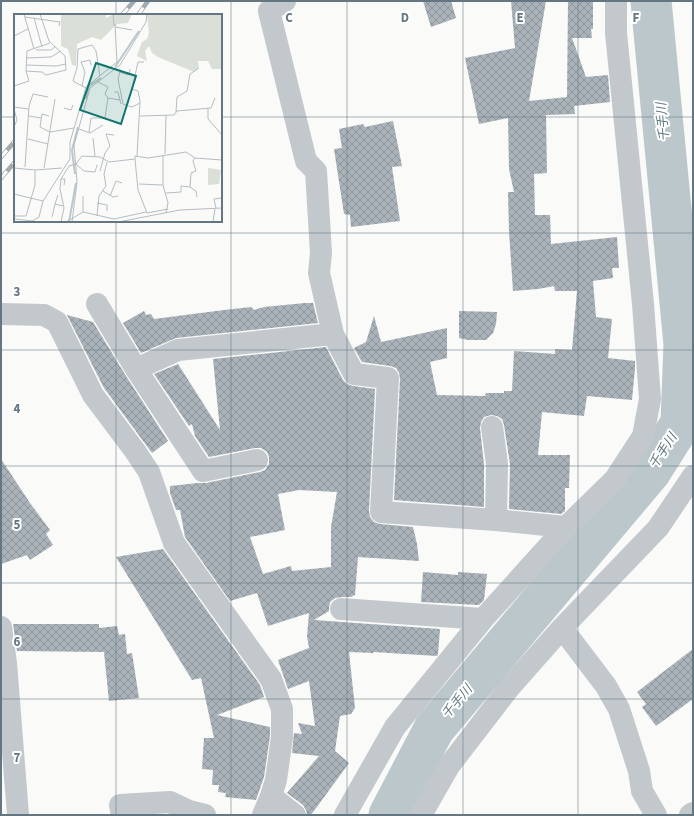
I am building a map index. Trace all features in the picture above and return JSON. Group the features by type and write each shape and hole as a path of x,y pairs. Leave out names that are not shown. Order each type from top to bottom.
{"street":[{"path":"285,1 269,11 306,161 316,171 321,253 319,273 333,334 354,374 388,378 381,512 496,520 566,527"},
{"path":"345,815 395,727 483,619 566,527 615,479 643,436 650,399 643,304 616,32 616,1"},
{"path":"97,304 136,369 203,471 257,460"},
{"path":"1,314 44,315 57,322 93,395 136,451 149,472 174,543 271,678 282,710 282,737 276,780 267,806 295,815"},
{"path":"136,369 178,350 333,334"},
{"path":"492,427 497,464 496,520"},
{"path":"421,815 458,753 509,688 562,628 658,528 693,476"},
{"path":"341,609 483,619"},
{"path":"1,626 6,663 18,815"},
{"path":"562,628 606,686 619,709 639,772 642,791 656,815"},
{"path":"122,815 120,805 170,802 194,814"}],"building":[{"path":"423,1 451,1 456,18 431,27"},
{"path":"511,1 546,1 529,101 567,97 568,1 593,1 593,29 591,29 592,38 572,38 586,77 608,75 610,102 574,106 575,114 546,115 547,173 534,174 535,215 550,215 551,244 617,237 619,268 612,268 613,278 593,281 596,317 612,319 608,358 635,361 632,400 587,396 584,416 542,412 538,455 570,455 569,488 565,488 565,511 561,514 509,509 510,464 504,425 502,419 491,415 484,417 480,428 484,465 484,507 394,500 400,379 399,373 396,368 390,366 362,362 354,348 366,342 374,316 381,342 447,328 447,358 430,362 437,395 485,396 486,393 504,393 504,391 512,391 514,351 555,354 555,349 572,350 577,291 555,291 554,286 513,291 508,192 514,192 509,169 508,118 479,124 465,58 515,48"},
{"path":"393,121 402,166 392,167 400,221 351,227 350,215 344,214 334,149 342,148 339,129 363,124 365,127"},
{"path":"313,303 318,323 176,338 141,353 123,323 144,311 146,315 151,314 154,319 251,307 254,310 264,307"},
{"path":"459,311 497,312 496,324 493,333 486,340 468,340 459,338"},
{"path":"67,315 93,322 168,441 152,453 104,388"},
{"path":"326,347 343,380 347,384 375,389 369,511 370,517 374,522 380,524 413,527 419,561 358,557 355,595 351,597 335,598 330,602 329,611 314,620 440,629 437,656 349,652 355,708 351,714 340,716 335,751 349,763 311,815 307,815 303,805 287,793 319,756 292,753 294,733 302,734 298,723 315,726 309,681 288,689 278,660 309,648 307,636 309,613 268,626 257,593 230,601 185,537 180,510 176,510 170,493 170,486 206,483 260,472 265,470 269,464 267,452 261,448 209,457 195,436 192,424 189,426 154,374 178,364 220,430 213,359","holes":["299,490 337,492 331,527 331,567 292,571 291,566 263,574 250,537 285,530 278,494"]},
{"path":"1,459 50,530 46,534 53,545 30,560 27,555 1,564"},
{"path":"163,549 260,685 264,697 217,715 270,727 264,777 256,800 225,797 226,793 218,792 219,785 212,785 213,770 202,769 204,738 214,738 201,678 192,680 116,557"},
{"path":"423,572 458,575 458,572 487,574 484,600 479,605 421,602"},
{"path":"13,624 99,624 99,628 117,626 119,635 125,634 127,654 132,653 139,698 109,701 104,652 17,651"},
{"path":"693,649 693,699 656,726 642,707 646,704 637,692"}],"waterway":[{"name":"千手川","path":"389,815 434,729 651,471 681,423 684,344 651,1"}],"railway":[{"path":"123,14 134,1"},
{"path":"139,14 148,1"},
{"path":"1,157 14,142"},
{"path":"1,178 14,163"}]}
